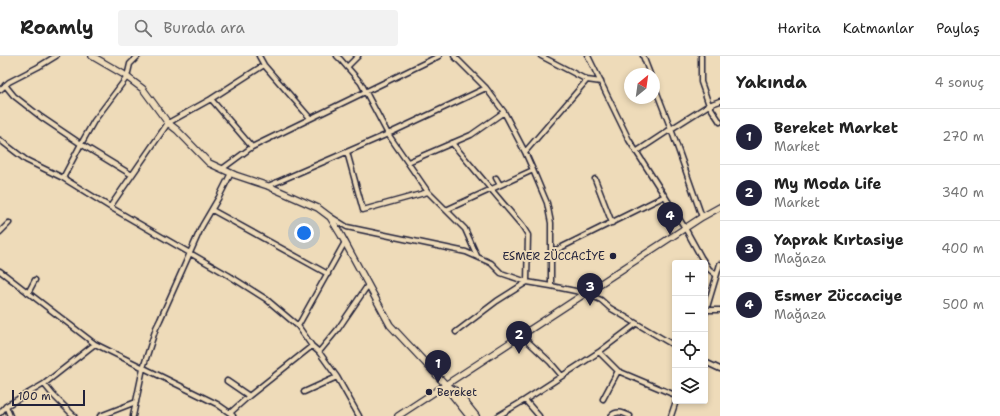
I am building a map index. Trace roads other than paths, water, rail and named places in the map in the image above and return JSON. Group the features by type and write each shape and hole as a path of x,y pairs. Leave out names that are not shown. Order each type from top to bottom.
{"street":[{"path":"0,90 9,82 56,56"},
{"path":"92,56 143,88 168,123 177,130 209,163 231,173 268,186 318,208 347,227 466,252 491,263 501,273 527,282 585,293 601,300 610,308 672,344"},
{"path":"63,178 80,144 94,121 127,77 130,64 138,56"},
{"path":"259,56 264,65 310,118"},
{"path":"337,56 360,83 388,134 428,192 465,229 477,257"},
{"path":"347,67 358,56"},
{"path":"222,169 252,147 439,56"},
{"path":"455,56 486,88 504,112 525,152 547,203 551,223 551,286"},
{"path":"541,56 588,80 601,82"},
{"path":"588,56 636,152 685,228 701,257 709,269 716,275"},
{"path":"643,56 648,68"},
{"path":"701,56 701,82 709,104 720,122"},
{"path":"110,207 168,123 211,99 264,65"},
{"path":"525,152 588,80"},
{"path":"5,85 14,96 41,117 80,144 132,175"},
{"path":"268,186 388,134 486,88"},
{"path":"211,99 252,147"},
{"path":"636,152 709,104 720,100"},
{"path":"660,101 702,217"},
{"path":"408,162 471,135 504,112"},
{"path":"0,140 26,160 63,178 266,299 298,326 312,346 319,352 337,377 359,416"},
{"path":"452,143 523,227 528,235 527,282"},
{"path":"347,152 363,210 428,192"},
{"path":"446,210 533,170"},
{"path":"133,416 143,368 156,328 202,226 231,173"},
{"path":"496,178 500,185"},
{"path":"595,179 612,223"},
{"path":"552,252 665,196"},
{"path":"398,416 685,228 720,207"},
{"path":"212,210 328,274"},
{"path":"330,217 390,325 446,385 469,416"},
{"path":"0,232 9,223"},
{"path":"298,326 345,242"},
{"path":"708,305 720,264"},
{"path":"0,271 95,344 217,404 231,414 249,396 312,346"},
{"path":"28,293 35,280"},
{"path":"456,332 497,301 527,282"},
{"path":"319,352 338,329 368,286"},
{"path":"708,312 720,310"},
{"path":"498,416 599,352 636,324"},
{"path":"521,335 550,362 562,376"},
{"path":"0,413 6,406 44,384 95,344"},
{"path":"599,352 618,370 672,394"},
{"path":"708,363 720,369"},
{"path":"602,399 618,370"},
{"path":"304,392 337,377"},
{"path":"227,381 249,396"},
{"path":"44,384 74,416"},
{"path":"446,385 456,391 476,416"},
{"path":"525,400 539,416"},
{"path":"100,416 136,402"},
{"path":"671,416 675,404"},
{"path":"6,406 10,416"},
{"path":"611,416 619,412 630,416"}],"place":[{"name":"Esmer Züccaciye","path":"670,235"},
{"name":"ESMER ZÜCCACİYE","path":"613,256"},
{"name":"Yaprak Kırtasiye","path":"590,306"},
{"name":"My Moda Life","path":"519,354"},
{"name":"Bereket Market","path":"438,383"},
{"name":"Bereket","path":"429,392"}]}
